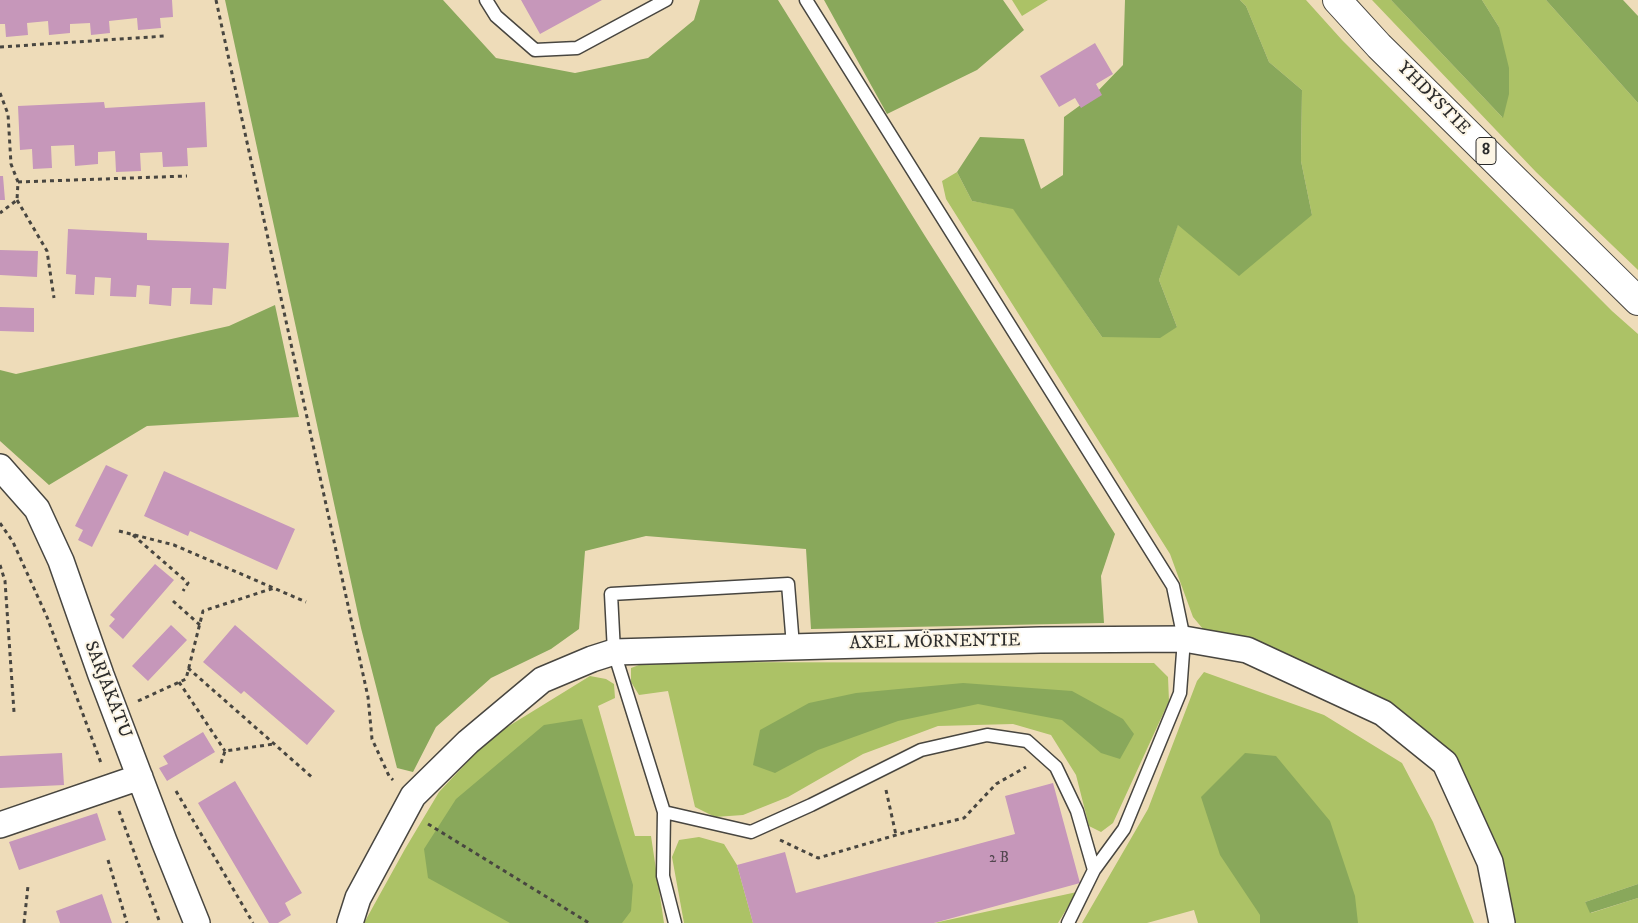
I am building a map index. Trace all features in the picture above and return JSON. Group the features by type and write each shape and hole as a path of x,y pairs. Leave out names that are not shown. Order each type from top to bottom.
{"highway":[{"name":"YHDYSTIE","path":"1337,0 1379,46 1638,301"}],"street":[{"name":"SARJAKATU","path":"0,467 37,509 61,561 115,712 197,923"},
{"name":"AXEL MÖRNENTIE","path":"350,923 358,898 410,804 468,742 542,680 592,659 614,652 793,646 1184,638 1247,650 1383,713 1445,763 1490,862 1502,923"},
{"path":"0,825 140,777"}],"lane":[{"path":"486,0 496,16 535,50 577,48 666,0"},
{"path":"806,0 1173,586 1184,638 1180,692 1124,829 1094,870 1068,923"},
{"path":"675,923 663,876 664,812 614,652 612,594 788,584 793,646"},
{"path":"664,812 751,832 811,805 921,750 987,734 1027,741 1056,767 1077,811 1094,870"}],"path":[{"path":"216,0 364,678 372,739 389,776 410,804 589,923"},
{"path":"0,47 165,36"},
{"path":"0,93 8,114 11,164 18,182 16,200 47,252 54,298"},
{"path":"18,182 187,176"},
{"path":"0,213 16,200"},
{"path":"0,524 13,542 47,617 160,923"},
{"path":"119,531 174,545 306,602"},
{"path":"132,534 188,583 183,590"},
{"path":"0,565 5,582 14,712"},
{"path":"115,712 186,679 203,612 274,588"},
{"path":"173,601 200,625"},
{"path":"188,668 314,779"},
{"path":"179,682 225,751"},
{"path":"225,751 274,744"},
{"path":"221,762 225,751"},
{"path":"751,832 778,839 818,858 896,835 964,818 996,784 1044,757"},
{"path":"881,770 896,835"},
{"path":"176,791 253,923"},
{"path":"108,860 127,923"},
{"path":"24,923 28,886"}],"green space":[{"path":"225,0 443,0 496,58 575,73 648,58 694,20 700,0 778,0 925,236 1115,534 1101,576 1104,623 811,629 806,549 646,536 585,551 579,629 551,649 491,678 436,727 413,772 397,768 361,628"},
{"path":"824,0 1003,0 1024,30 977,70 887,114"},
{"path":"1012,0 1048,0 1022,16"},
{"path":"1125,0 1240,0 1246,6 1269,62 1302,90 1301,161 1312,215 1239,276 1178,225 1159,280 1177,327 1160,338 1102,337 1013,209 972,201 957,172 980,137 1024,139 1041,189 1063,175 1064,117 1093,96 1123,65"},
{"path":"1240,0 1306,0 1342,40 1612,311 1638,334 1638,884 1585,902 1591,913 1638,898 1638,923 1513,923 1447,754 1208,635 1193,617 1170,554 946,199 942,181 957,172 972,201 1013,208 1102,337 1177,327 1159,280 1178,224 1312,215 1301,161 1302,90 1269,62 1246,6"},
{"path":"1372,0 1391,0 1502,117 1499,27 1482,0 1546,0 1638,103 1638,270 1536,172"},
{"path":"1391,0 1482,0 1499,27 1509,68 1509,94 1503,118"},
{"path":"1546,0 1623,0 1638,16 1638,103"},
{"path":"275,305 299,417 147,426 49,485 0,441 0,370 16,374 229,326"},
{"path":"647,662 1154,663 1168,677 1169,701 1113,823 1101,832 1089,826 1076,775 1051,735 1013,724 938,726 863,754 788,797 743,815 715,817 695,807 668,691 639,695 631,682 631,668"},
{"path":"1204,672 1324,715 1402,763 1433,822 1474,923 1198,923 1194,910 1147,923 1082,923 1148,809 1197,681"},
{"path":"590,676 606,679 614,684 615,698 598,706 635,836 651,836 664,923 364,923 439,792 491,737"},
{"path":"963,683 1072,691 1123,719 1134,734 1120,759 1101,753 1062,720 978,704 898,721 818,750 775,773 753,765 760,730 809,703 856,693"},
{"path":"582,719 633,885 631,911 622,923 510,923 428,878 424,849 456,799 544,725"},
{"path":"1245,753 1276,756 1330,821 1355,896 1358,923 1260,923 1260,915 1220,855 1201,797"},
{"path":"699,837 724,844 737,865 753,923 684,923 672,857 679,840"},
{"path":"1638,884 1638,898 1590,913 1585,902"},
{"path":"1077,892 1058,923 934,923"}],"building":[{"path":"0,0 172,0 173,17 160,18 161,28 138,30 137,18 109,21 110,33 91,35 90,23 70,24 70,33 49,35 48,21 27,23 28,35 6,37 5,24 0,24"},
{"path":"521,0 602,0 540,34"},
{"path":"1095,43 1113,74 1096,84 1102,95 1081,108 1075,98 1059,107 1040,76"},
{"path":"104,102 105,108 205,102 207,147 187,148 188,166 163,167 162,152 140,153 141,171 116,172 115,151 98,152 98,164 75,166 74,145 51,146 52,168 33,169 32,149 20,150 18,106"},
{"path":"0,176 3,176 5,200 0,200"},
{"path":"68,229 147,233 147,240 229,243 226,289 213,288 212,305 190,304 191,288 172,288 171,306 149,304 150,286 137,285 136,297 110,296 111,278 95,277 94,295 75,294 76,275 66,274"},
{"path":"0,250 38,251 37,277 0,275"},
{"path":"0,307 34,308 34,332 0,331"},
{"path":"106,465 128,475 92,547 78,540 83,530 75,526"},
{"path":"164,471 295,529 277,570 190,531 188,536 144,516"},
{"path":"155,564 174,580 123,639 109,626 115,619 110,615"},
{"path":"171,625 187,640 148,681 132,666"},
{"path":"235,625 335,711 307,745 244,691 241,694 203,662"},
{"path":"203,732 215,752 167,781 159,768 168,764 163,756"},
{"path":"62,753 64,785 0,788 0,756"},
{"path":"235,781 302,893 285,903 291,915 278,923 269,923 198,803"},
{"path":"1053,783 1080,883 934,923 753,923 737,865 785,852 796,893 1015,834 1005,796"},
{"path":"97,813 106,840 19,870 9,842"},
{"path":"102,894 112,923 60,923 56,911"}]}
